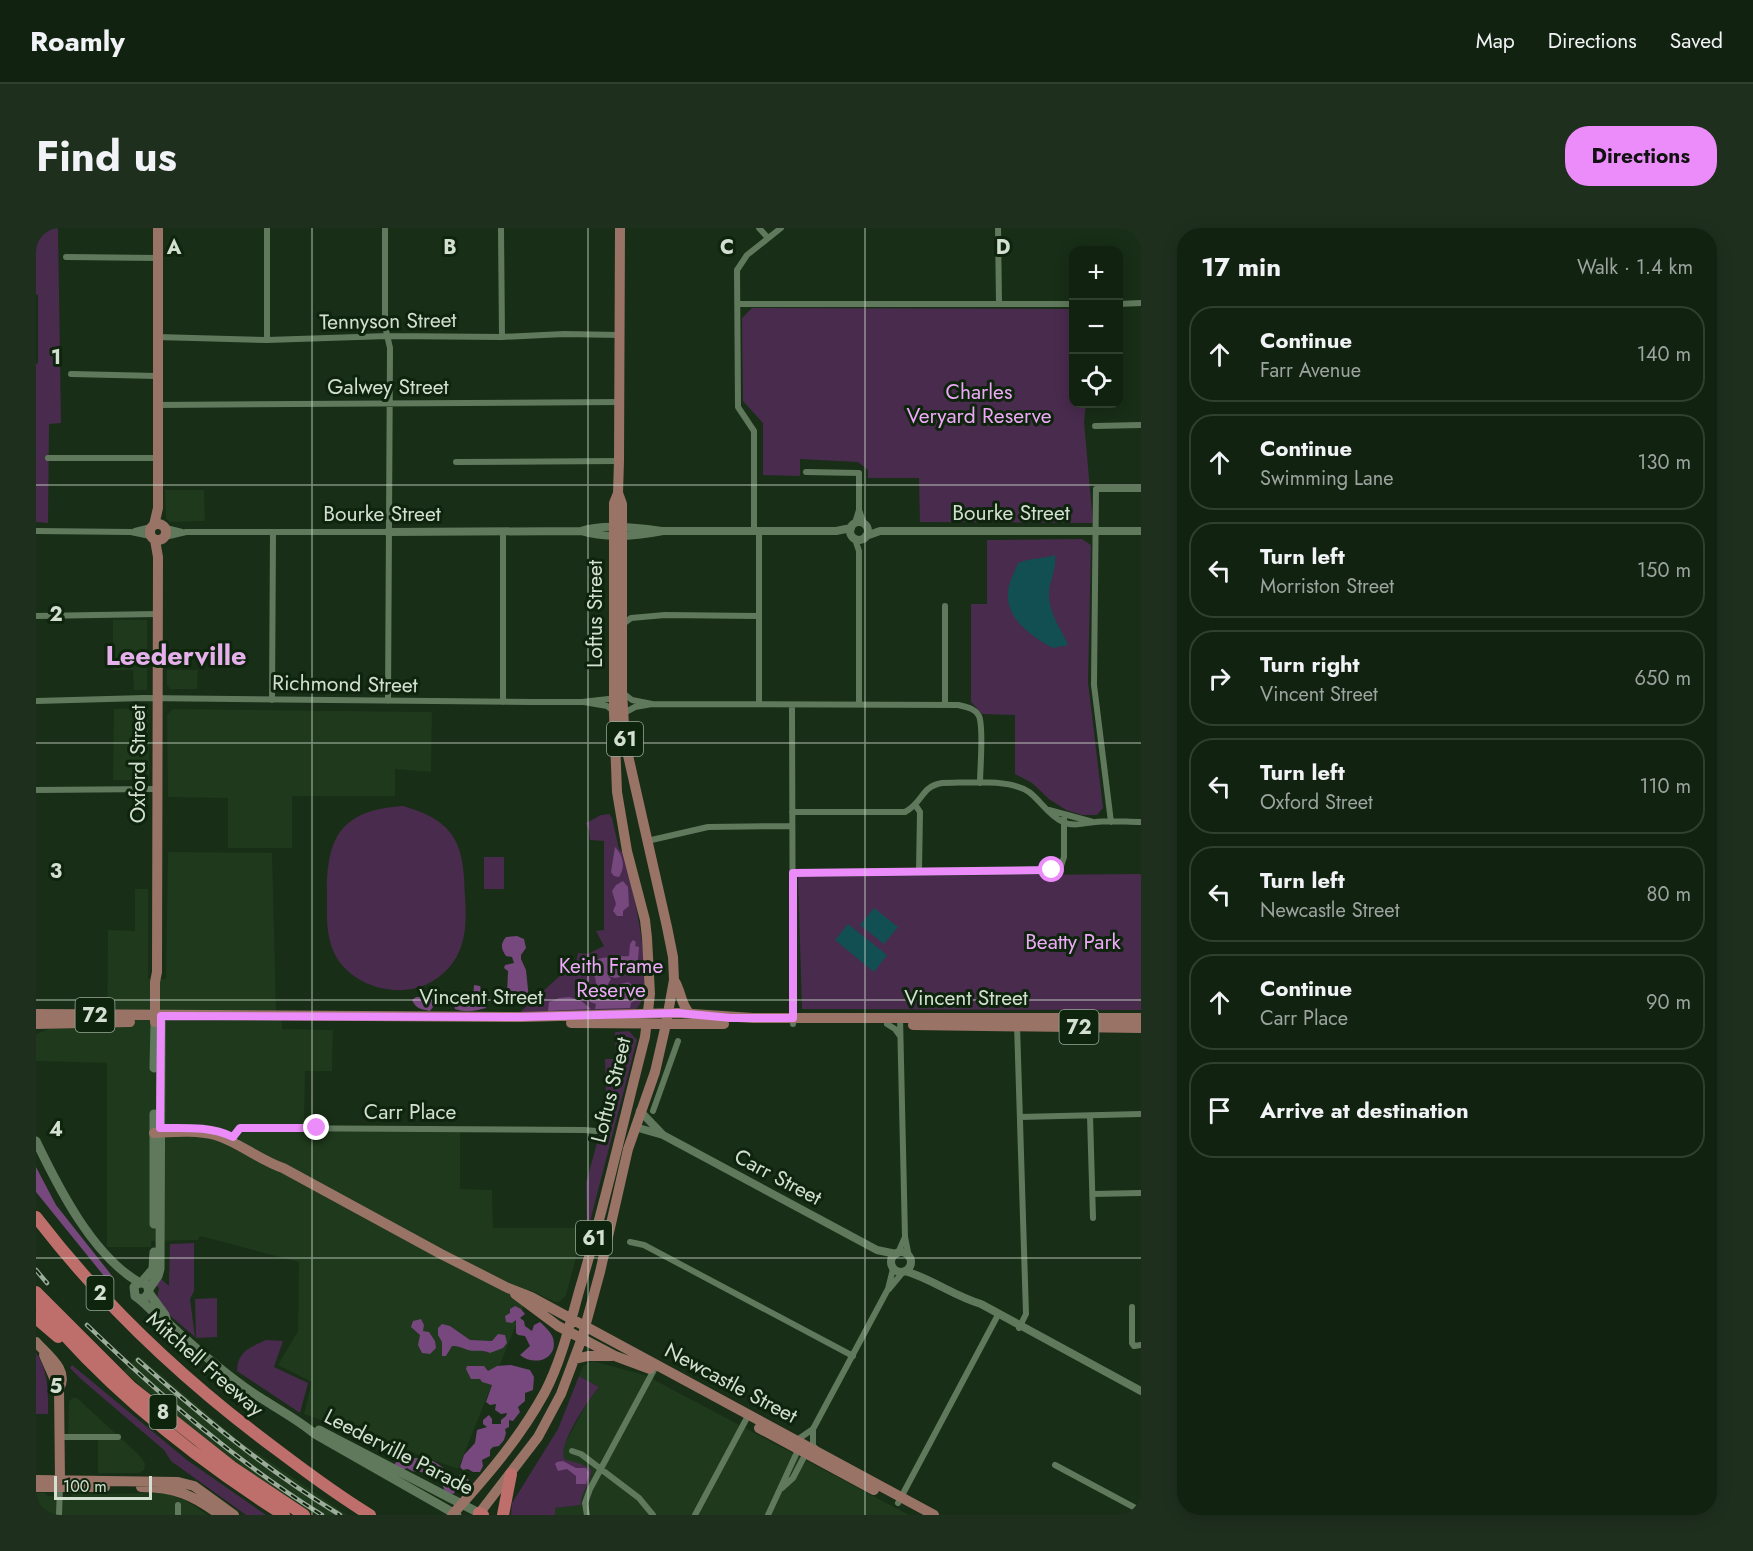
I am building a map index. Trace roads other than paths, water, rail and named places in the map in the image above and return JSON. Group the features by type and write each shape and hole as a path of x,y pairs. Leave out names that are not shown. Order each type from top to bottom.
{"highway":[{"name":"Mitchell Freeway","path":"36,1217 85,1277 124,1318 191,1381 264,1441 370,1515"},
{"name":"8","path":"36,1292 131,1387 232,1467 304,1515"},
{"path":"36,1302 98,1371"},
{"path":"36,1318 191,1452 284,1515"},
{"path":"502,1515 511,1474"}],"main road":[{"path":"158,228 159,532"},
{"name":"Loftus Street","path":"620,228 618,493 622,504 618,532 620,696"},
{"name":"Oxford Street","path":"138,1285 153,1269 157,1130 160,1019 155,982 157,972 159,532"},
{"name":"Loftus Street","path":"454,1514 501,1460 527,1423 546,1389 572,1319 603,1206 647,1019 650,976 647,938 617,799 622,625 618,532"},
{"name":"Loftus Street","path":"480,1514 538,1437 561,1394 575,1359 586,1327 628,1149 655,1072 674,980 671,945 619,714"},
{"path":"674,980 680,988 684,1007 690,1014"},
{"name":"Vincent Street","path":"36,1014 160,1019 542,1023 647,1019"},
{"name":"Vincent Street","path":"667,1019 690,1014 793,1021 887,1024 900,1021"},
{"name":"Vincent Street","path":"1017,1022 1141,1018"},
{"name":"Vincent Street","path":"36,1024 160,1019 667,1019 1017,1022 1141,1028"},
{"name":"Newcastle Street","path":"157,1130 202,1128 216,1130 508,1288 531,1297 572,1319 654,1368 806,1446 922,1515"},
{"name":"Oxford Street","path":"147,1294 160,1269 157,1130"},
{"path":"36,1141 66,1202 121,1271 138,1285 145,1284 147,1294 135,1296 138,1285"},
{"name":"Newcastle Street","path":"508,1288 547,1319 568,1331 615,1356 654,1368"},
{"name":"Leederville Parade","path":"147,1294 160,1320 167,1322 218,1367 253,1393 315,1434 454,1514"},
{"path":"38,1345 57,1365 62,1384 59,1389 60,1484"},
{"path":"575,1359 588,1356 615,1356"},
{"name":"Leederville Parade","path":"302,1424 319,1430 480,1514"},
{"path":"36,1480 60,1484 167,1488 190,1495 219,1515"},
{"path":"36,1487 60,1484 178,1482 194,1486 234,1515"},
{"name":"Newcastle Street","path":"900,1500 934,1515"}],"street":[{"path":"267,228 267,340"},
{"path":"385,228 385,326 388,336 389,403 388,701"},
{"path":"501,228 502,337"},
{"path":"759,228 768,238"},
{"path":"759,704 754,431 738,407 737,270 747,255 781,228"},
{"path":"998,228 999,304"},
{"path":"66,257 159,258"},
{"path":"1123,304 1141,303"},
{"path":"738,304 1069,304"},
{"name":"Tennyson Street","path":"157,337 267,340 388,336 502,337 620,334"},
{"path":"71,374 157,376"},
{"name":"Galwey Street","path":"157,405 620,402"},
{"path":"1095,426 1141,425"},
{"path":"48,458 157,458"},
{"path":"456,462 619,461"},
{"path":"806,472 859,473 859,525"},
{"path":"1112,822 1094,685 1096,489 1141,489"},
{"path":"859,525 868,531 859,551"},
{"path":"859,525 850,532 859,551 859,704"},
{"name":"Bourke Street","path":"36,531 581,531 591,535 641,528 663,531 836,531 859,525 880,531 1141,531"},
{"path":"502,531 503,702"},
{"name":"Bourke Street","path":"836,531 854,538 865,537 880,531"},
{"path":"272,700 273,532"},
{"path":"945,606 945,705"},
{"path":"36,616 157,614"},
{"path":"622,625 631,618 665,615 758,616"},
{"path":"620,696 652,704"},
{"name":"Richmond Street","path":"582,702 620,696"},
{"name":"Richmond Street","path":"36,701 158,699 582,702 608,706 619,714"},
{"path":"619,714 635,707 652,704 958,705 970,708 978,714 981,725 980,783"},
{"path":"792,705 793,1021"},
{"path":"792,812 905,812 916,806 924,792 932,785 980,783 1019,787 1029,792 1052,815 1064,823 1079,825 1093,822 1141,822"},
{"path":"36,790 157,789"},
{"path":"916,806 920,812 919,871"},
{"path":"1049,810 1093,822"},
{"path":"793,873 1052,870 1062,866 1064,857 1064,814"},
{"path":"647,841 708,827 792,826"},
{"path":"768,1515 781,1488 793,1478 813,1429 888,1289 910,1266 905,1237 900,1021"},
{"path":"1017,1022 1026,1314 1019,1326"},
{"path":"887,1024 896,1029 900,1036"},
{"path":"653,1111 678,1041"},
{"name":"Loftus Street","path":"655,1072 666,1076"},
{"name":"Carr Street","path":"640,1111 663,1135"},
{"path":"1020,1117 1141,1114"},
{"path":"1090,1116 1093,1218"},
{"name":"Carr Street","path":"635,1127 663,1135 877,1250 897,1253"},
{"name":"Carr Place","path":"232,1139 238,1130 244,1128 596,1131"},
{"path":"1093,1194 1141,1193"},
{"path":"888,1289 892,1265 905,1237"},
{"path":"630,1242 644,1245 853,1356"},
{"name":"Carr Street","path":"877,1250 892,1265"},
{"path":"897,1253 904,1253 924,1277"},
{"path":"892,1265 924,1277 981,1304 1141,1391"},
{"path":"1132,1307 1132,1343 1134,1346 1141,1345"},
{"path":"900,1500 998,1315"},
{"path":"587,1515 585,1503 587,1494 654,1368"},
{"path":"695,1515 747,1417"},
{"path":"806,1446 813,1445 813,1429"},
{"path":"59,1437 118,1437"},
{"path":"572,1451 581,1454 601,1468 639,1498 653,1515"},
{"path":"1055,1466 1141,1511"},
{"path":"59,1515 60,1484"},
{"path":"178,1505 178,1515"}],"water":[{"path":"1055,555 1049,592 1050,604 1068,645 1053,648 1035,637 1019,623 1010,607 1008,597 1010,583 1018,563"},
{"path":"874,908 898,927 884,944 860,925"},
{"path":"848,924 887,955 874,972 835,940"}],"railway":[{"path":"36,1270 47,1283"},
{"path":"87,1325 199,1426 259,1472 322,1515"},
{"path":"138,1360 236,1442 286,1480 340,1515"}],"district":[{"name":"Leederville","path":"176,656"}],"park label":[{"name":"Charles Veryard Reserve","path":"979,404"},
{"name":"Beatty Park","path":"1073,942"},
{"name":"Keith Frame Reserve","path":"611,978"}]}
